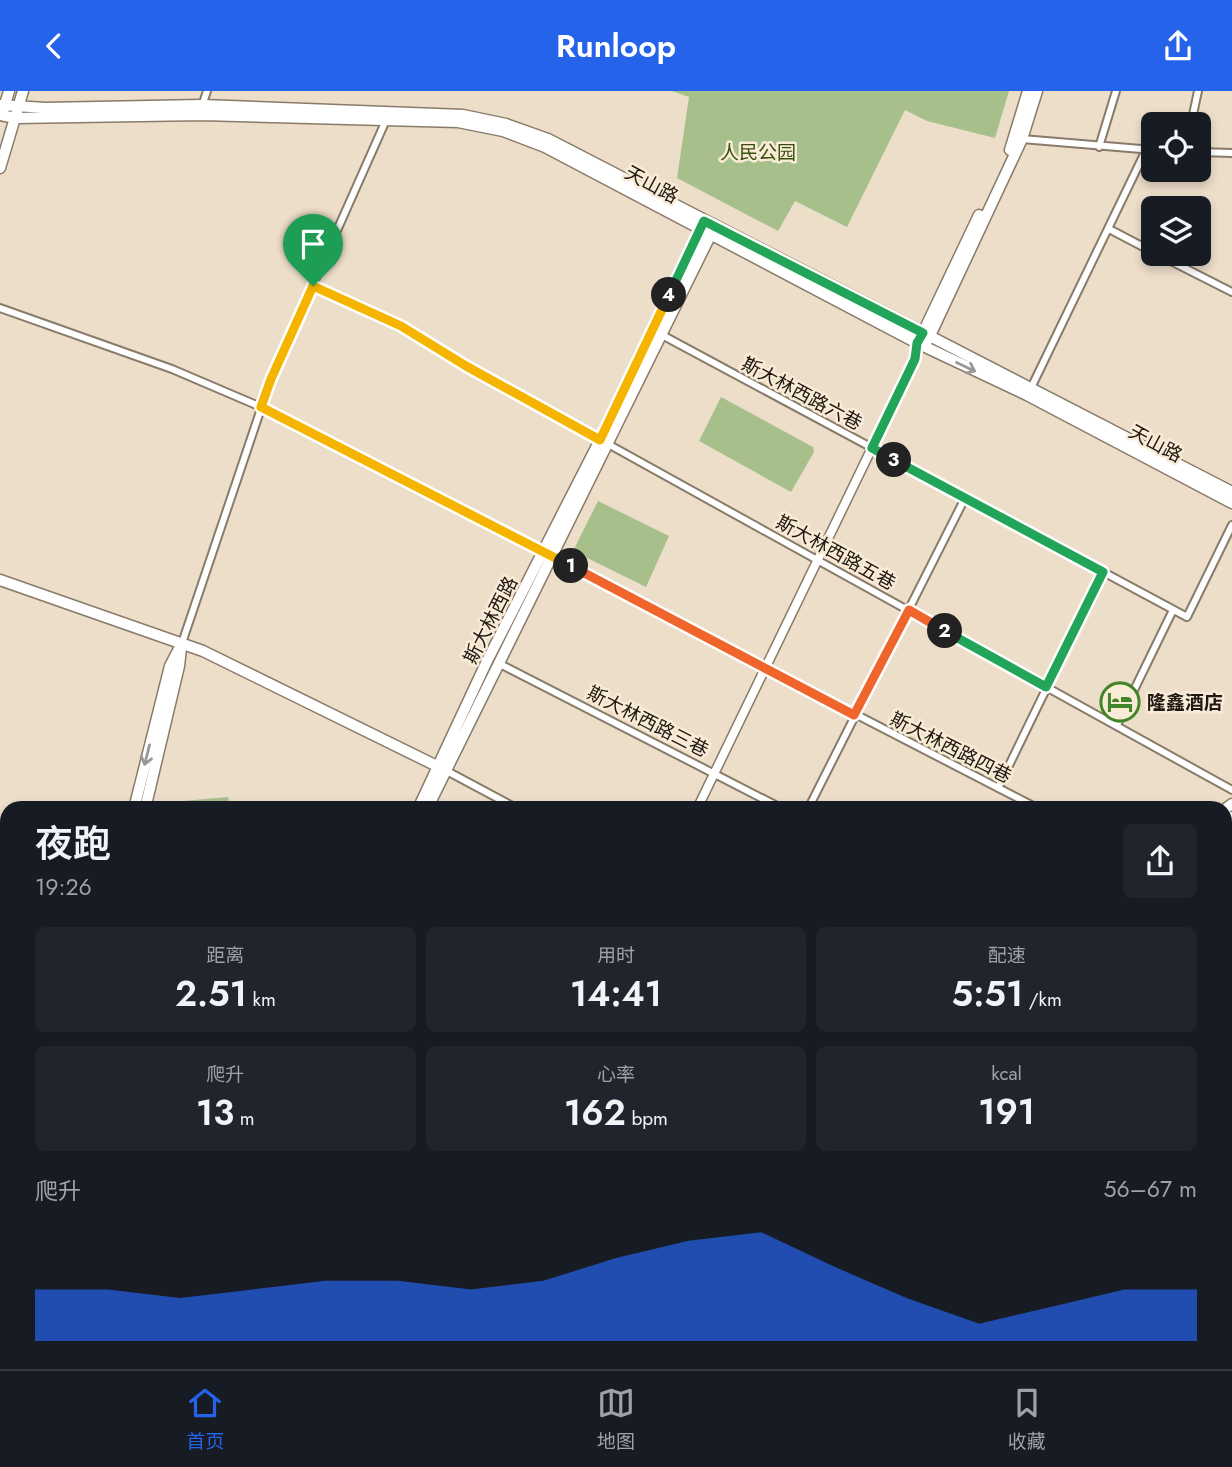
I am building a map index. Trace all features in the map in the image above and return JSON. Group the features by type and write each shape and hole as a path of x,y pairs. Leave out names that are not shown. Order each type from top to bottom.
{"main road":[{"path":"1,112 9,91"},
{"path":"0,168 23,91"},
{"path":"927,335 1015,140 1028,91"},
{"path":"921,345 1023,139 1037,91"},
{"name":"天山路","path":"1,112 202,110 387,116 463,115 506,124 548,139 921,345 1027,395 1232,503"},
{"name":"斯大林西路","path":"604,442 702,225"},
{"name":"天山路","path":"713,231 927,335 1232,492"},
{"name":"斯大林西路","path":"423,801 498,663 548,554 713,231"},
{"name":"斯大林西路","path":"430,801 487,661 548,554"},
{"path":"0,580 203,651 442,769"},
{"path":"136,801 170,666 181,643"},
{"path":"147,801 180,666 181,643"}],"street":[{"path":"202,110 207,91"},
{"path":"1099,146 1116,91"},
{"path":"1194,112 1198,91"},
{"path":"181,643 271,379 387,116"},
{"path":"1023,139 1141,149"},
{"path":"1211,152 1232,153"},
{"path":"1031,388 1141,167"},
{"path":"1109,229 1141,246"},
{"path":"1181,266 1232,292"},
{"name":"斯大林西路五巷","path":"313,286 401,326 466,366 1232,790"},
{"name":"斯大林西路四巷","path":"0,308 172,369 261,407 1023,801"},
{"name":"斯大林西路六巷","path":"662,335 1187,617 1232,524"},
{"path":"700,801 921,345"},
{"path":"812,801 965,498"},
{"path":"998,788 1103,572"},
{"path":"1117,725 1173,610"},
{"name":"斯大林西路三巷","path":"498,663 768,801"},
{"path":"442,769 503,801"}],"green space":[{"name":"人民公园","path":"672,91 1009,91 995,138 927,121 905,110 847,227 795,201 778,231 677,178 689,97"},
{"path":"721,397 813,447 814,452 791,492 699,441"},
{"path":"598,501 669,536 646,587 573,551"},
{"path":"228,797 229,801 183,801"}],"place":[{"name":"隆鑫酒店","path":"1120,702"}],"route":[{"path":"704,221 923,333 917,343 915,359 872,448 1103,572 1046,687 909,610 854,715 645,604 261,407 313,286 401,326 466,366 600,440 704,221"}]}
